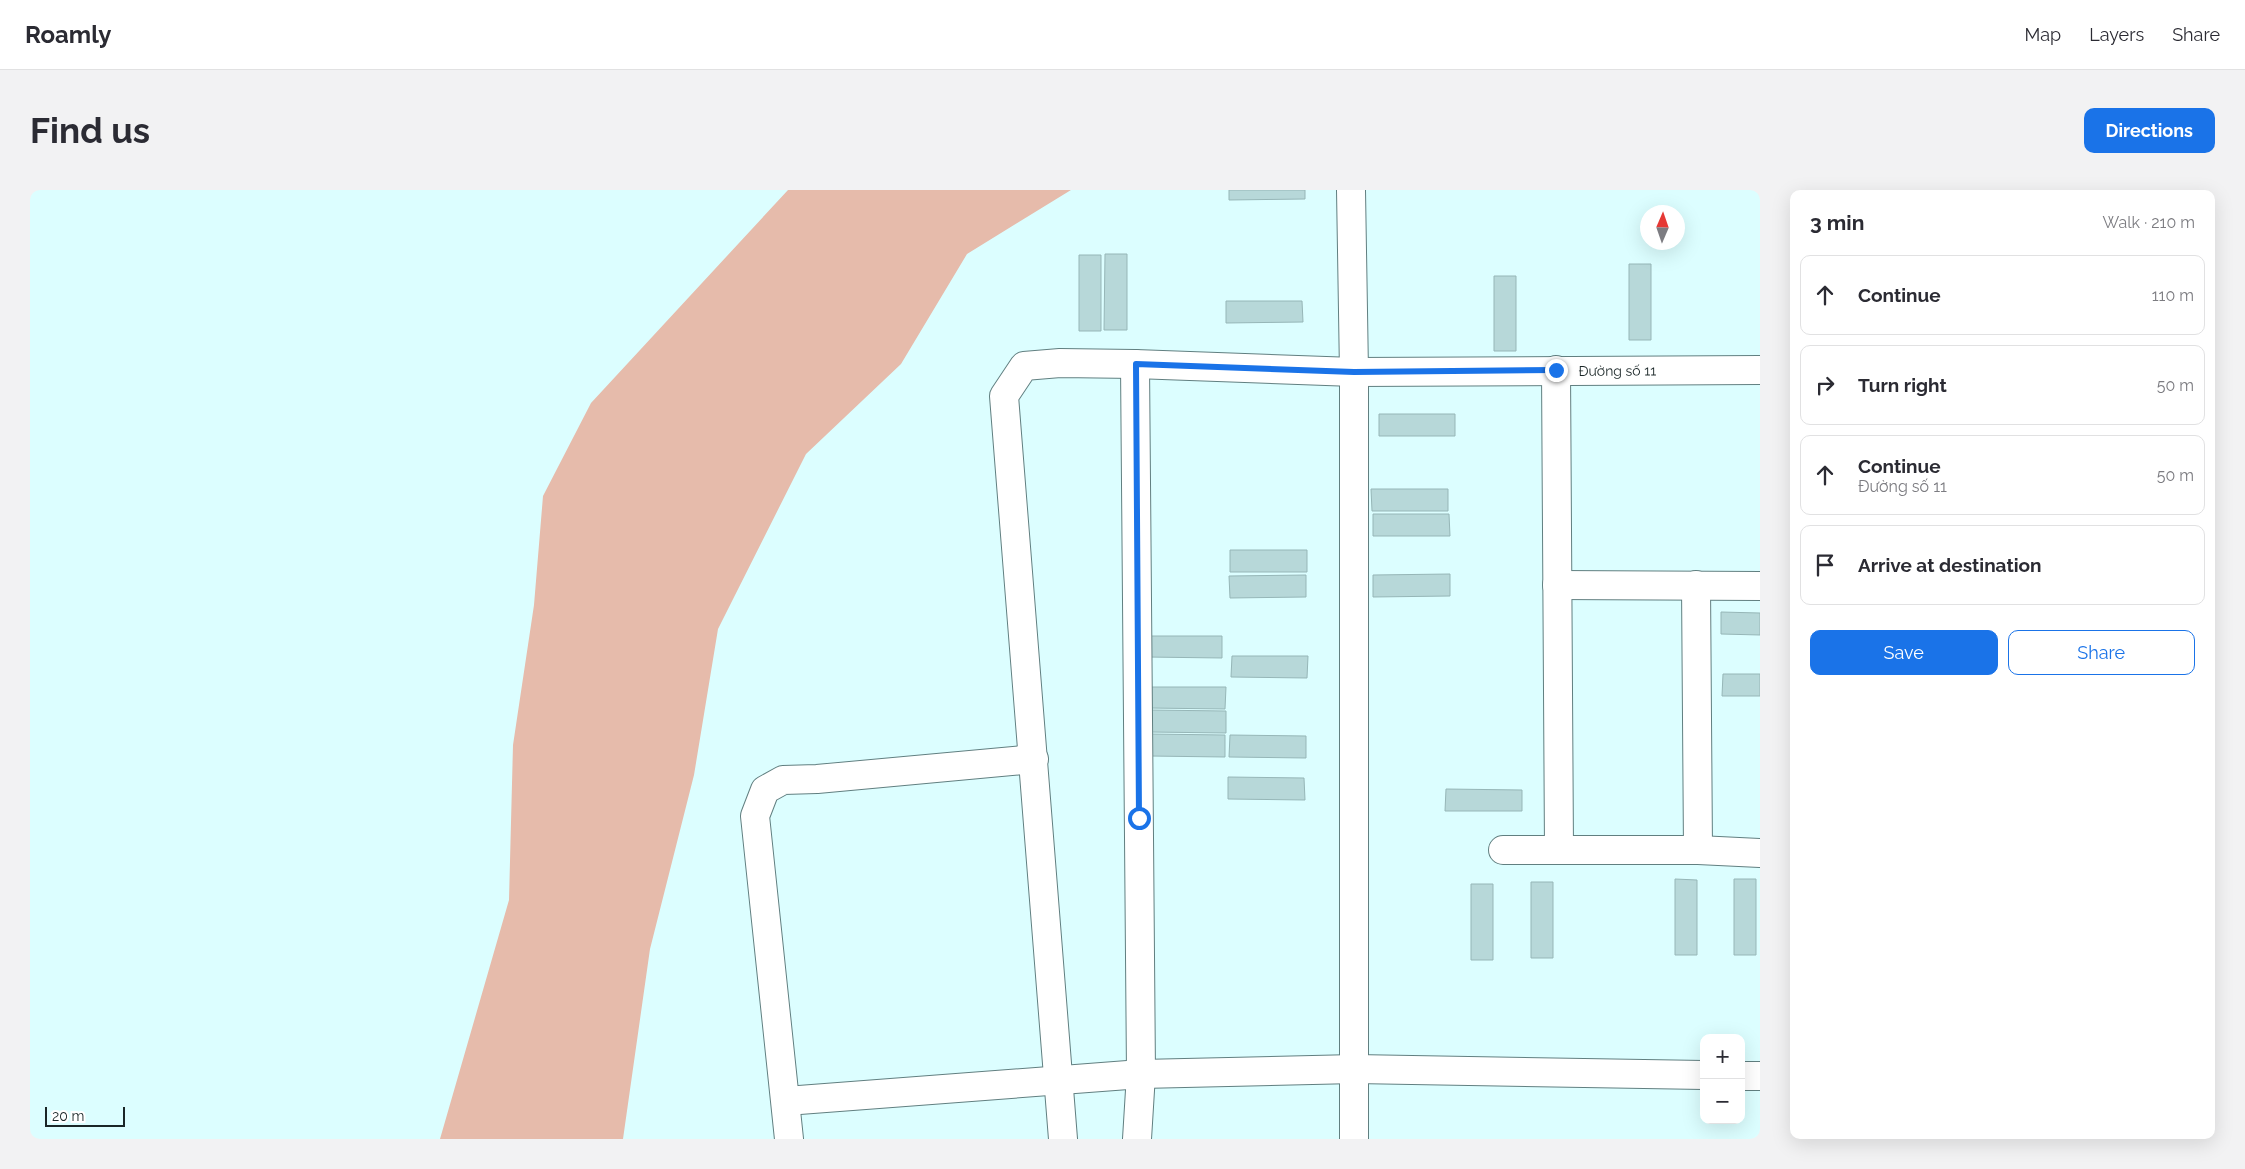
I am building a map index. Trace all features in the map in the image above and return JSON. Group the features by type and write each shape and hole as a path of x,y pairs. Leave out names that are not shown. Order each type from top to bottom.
{"street":[{"path":"1351,190 1354,372 1354,1139"},
{"name":"Đường số 11","path":"1034,759 1004,396 1024,366 1060,363 1136,364 1354,372 1760,370"},
{"path":"1136,364 1141,1074 1137,1139"},
{"path":"1556,370 1559,850"},
{"path":"1557,585 1760,586"},
{"path":"1696,585 1698,850"},
{"path":"789,1139 755,816 765,790 783,780 1034,759 1063,1139"},
{"path":"1502,850 1698,850 1760,853"},
{"path":"786,1101 1141,1074 1355,1069 1700,1075"},
{"path":"1745,1076 1760,1076"}],"shaded area":[{"path":"788,190 1071,190 967,254 901,364 806,454 718,629 694,775 650,949 623,1139 440,1139 509,900 513,745 534,605 543,496 591,403"}],"building":[{"path":"1229,190 1305,190 1305,199 1229,200"},
{"path":"1105,254 1127,254 1127,330 1104,330"},
{"path":"1079,255 1101,255 1101,331 1079,331"},
{"path":"1629,264 1651,264 1651,340 1629,340"},
{"path":"1494,276 1516,276 1516,351 1494,351"},
{"path":"1226,301 1302,301 1303,322 1226,323"},
{"path":"1379,414 1455,414 1455,436 1379,436"},
{"path":"1371,489 1448,489 1448,511 1372,511"},
{"path":"1373,514 1449,514 1450,536 1373,536"},
{"path":"1230,550 1307,550 1307,572 1230,572"},
{"path":"1450,574 1450,596 1373,597 1373,575"},
{"path":"1306,575 1306,597 1230,598 1229,576"},
{"path":"1721,612 1760,613 1760,635 1721,634"},
{"path":"1145,636 1222,636 1222,658 1146,657"},
{"path":"1232,656 1308,656 1307,678 1231,677"},
{"path":"1723,674 1760,674 1760,696 1722,696"},
{"path":"1149,687 1226,687 1225,709 1149,708"},
{"path":"1150,710 1226,711 1226,733 1150,732"},
{"path":"1149,734 1225,735 1225,757 1149,756"},
{"path":"1230,735 1306,736 1306,758 1229,757"},
{"path":"1228,777 1304,778 1305,800 1228,799"},
{"path":"1446,789 1522,790 1522,811 1445,811"},
{"path":"1675,879 1697,880 1697,955 1675,955"},
{"path":"1734,879 1756,879 1756,955 1734,955"},
{"path":"1531,882 1553,882 1553,958 1531,958"},
{"path":"1471,884 1493,884 1493,960 1471,960"}],"route":[{"path":"1139,818 1136,364 1354,372 1556,370"}]}
